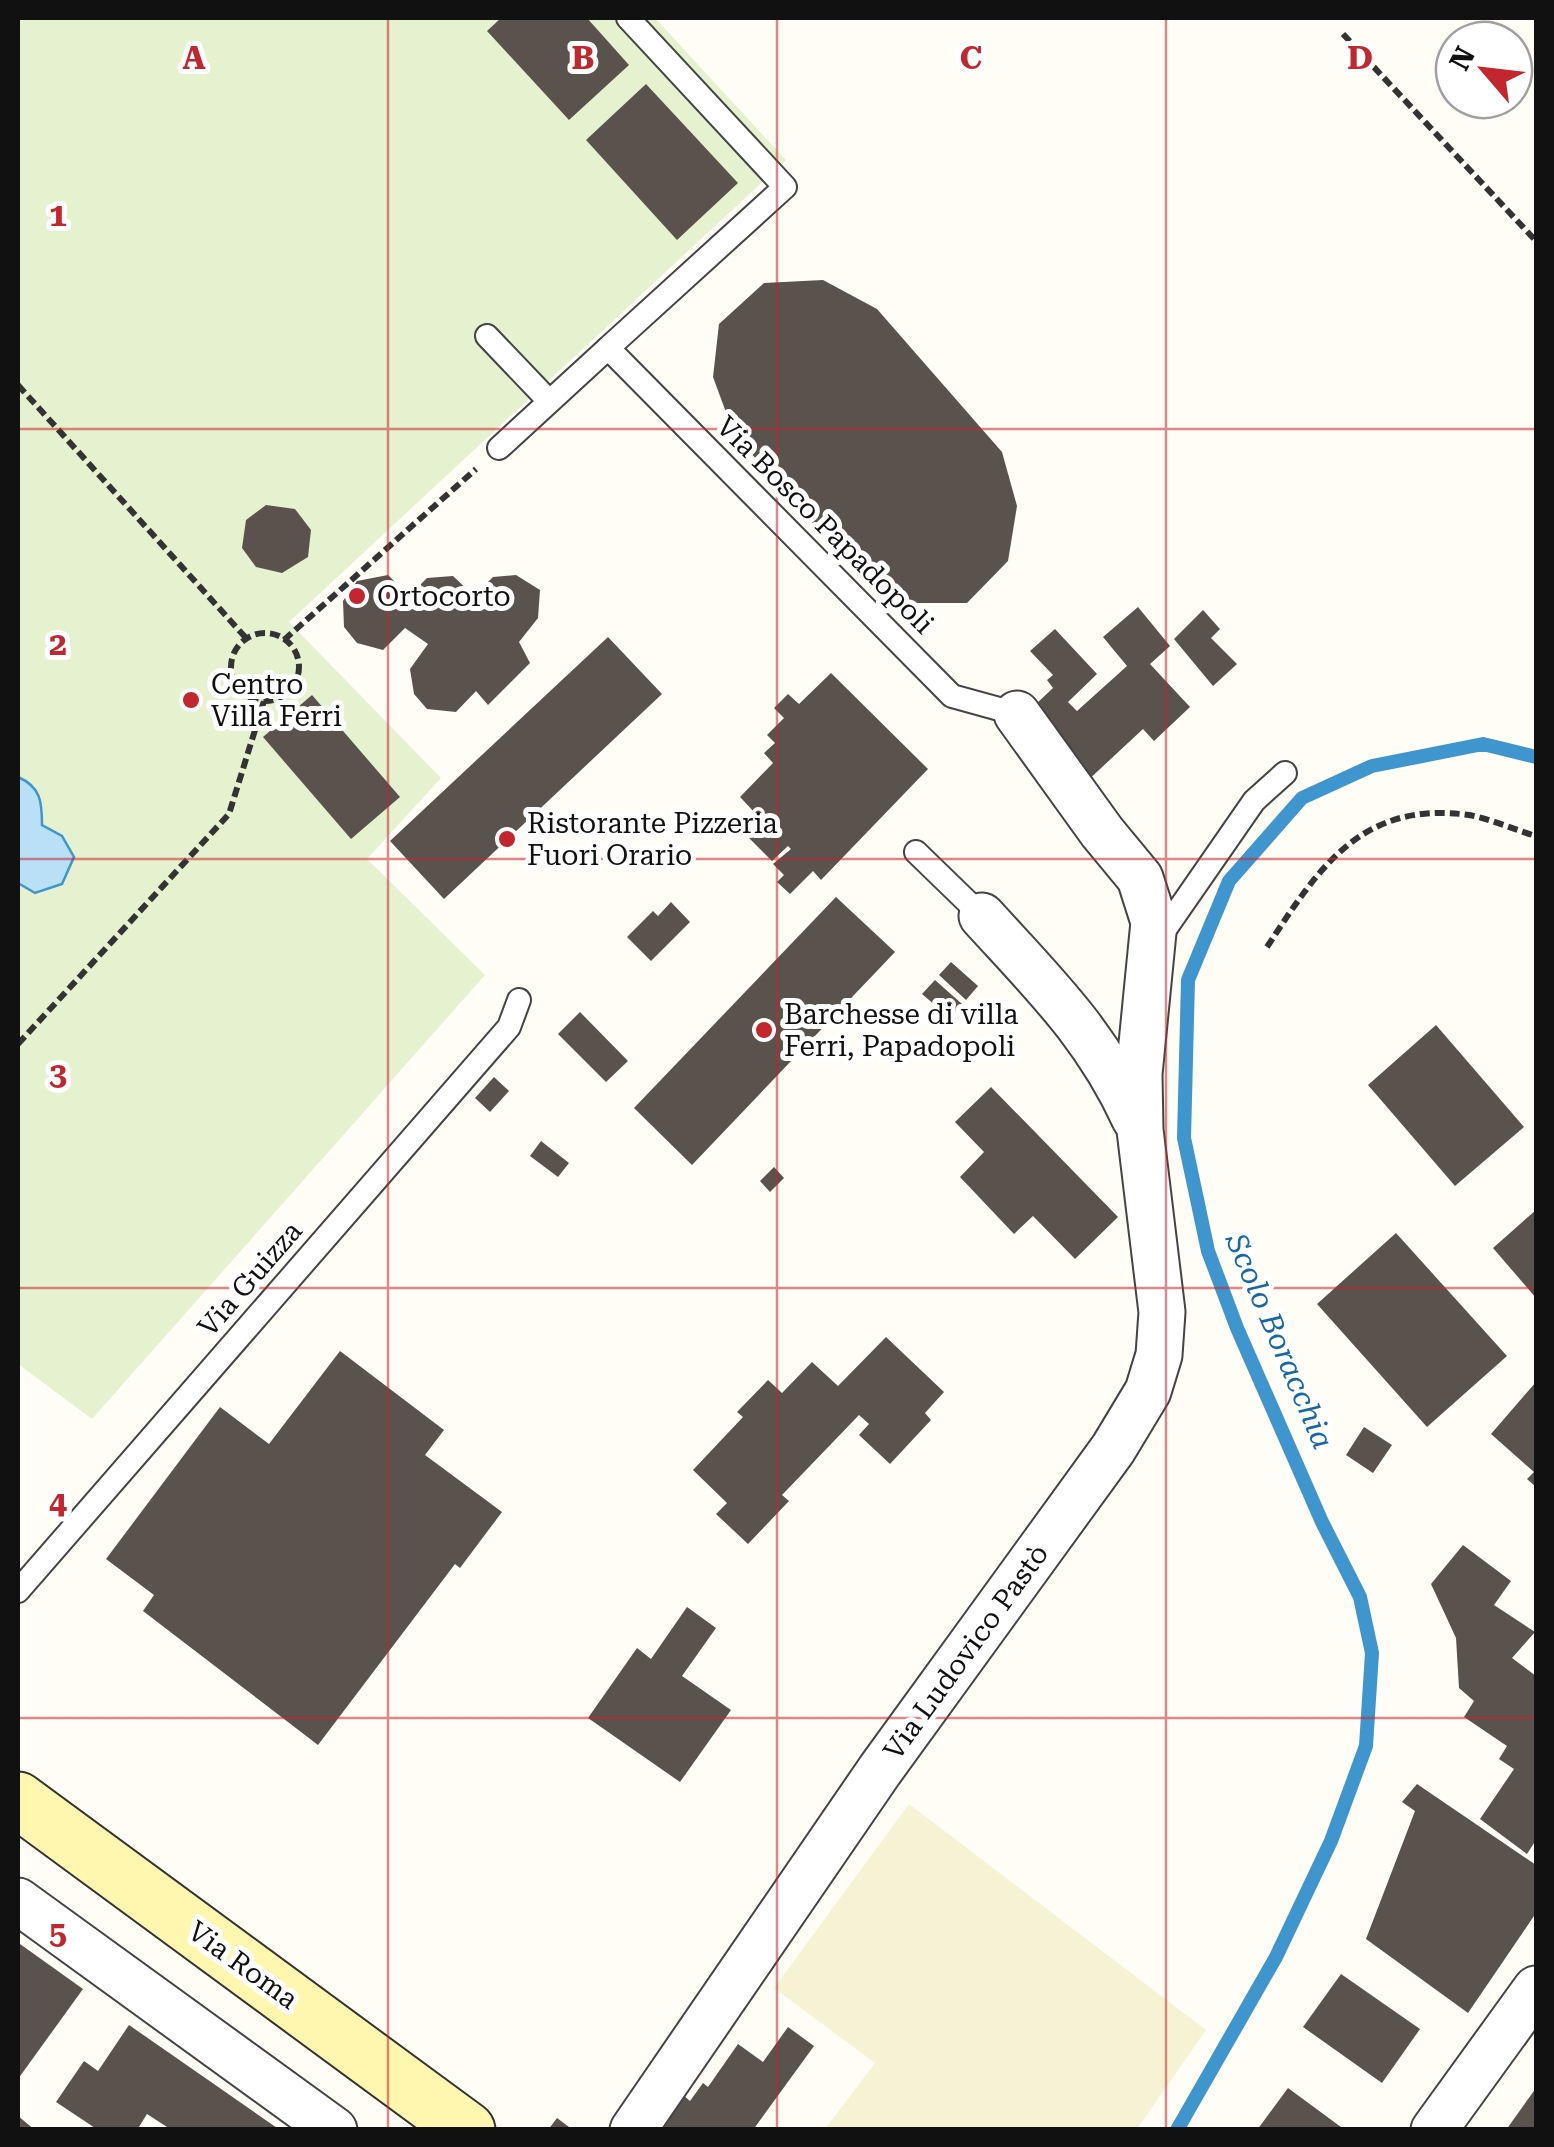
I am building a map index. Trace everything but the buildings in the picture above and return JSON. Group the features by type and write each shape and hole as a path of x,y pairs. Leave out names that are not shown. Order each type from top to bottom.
{"main road":[{"name":"Via Roma","path":"23,1818 467,2130"}],"street":[{"name":"Via Ludovico Pastò","path":"633,2130 880,1770 1114,1449 1148,1391 1159,1355 1162,1312 1140,1130 1139,1074 1154,922 1140,878 1017,714"},
{"name":"Via Ludovico Pastò","path":"982,916 1082,1027 1116,1078 1140,1130"},
{"path":"18,1901 334,2130"},
{"path":"1434,2130 1536,1988"}],"lane":[{"path":"500,448 785,187 628,18"},
{"path":"487,336 548,401"},
{"name":"Via Bosco Papadopoli","path":"608,348 952,696 1017,714"},
{"path":"1151,949 1254,801 1285,773"},
{"path":"916,852 982,916"},
{"name":"Via Guizza","path":"18,1591 509,1027 519,1000"}],"path":[{"path":"1343,34 1536,241"},
{"path":"18,385 246,638"},
{"path":"284,640 500,448"},
{"path":"260,633 284,640 296,654 297,678 283,696 264,702 250,698 232,678 232,661 246,638 260,633"},
{"path":"18,1044 229,814 264,702"},
{"path":"1267,947 1330,858 1369,830 1418,816 1470,816 1536,836"}],"shaded area":[{"path":"909,1804 1206,2030 1137,2129 825,2129 875,2063 774,1988"}],"green space":[{"name":"Centro Villa Ferri","path":"18,18 655,18 786,160 289,622 441,778 367,859 485,975 92,1419 18,1364"}],"water":[{"path":"18,777 39,796 42,825 62,836 74,857 62,884 35,893 18,883"}],"waterway":[{"name":"Scolo Boracchia","path":"1177,2130 1276,1957 1331,1841 1366,1746 1372,1653 1360,1597 1322,1522 1237,1328 1208,1251 1184,1138 1188,980 1229,881 1302,798 1372,766 1483,744 1536,757"}],"place":[{"name":"Ortocorto","path":"357,596"},
{"name":"Centro Villa Ferri","path":"191,700"},
{"name":"Ristorante Pizzeria Fuori Orario","path":"507,839"},
{"name":"Barchesse di villa Ferri, Papadopoli","path":"764,1030"}]}
